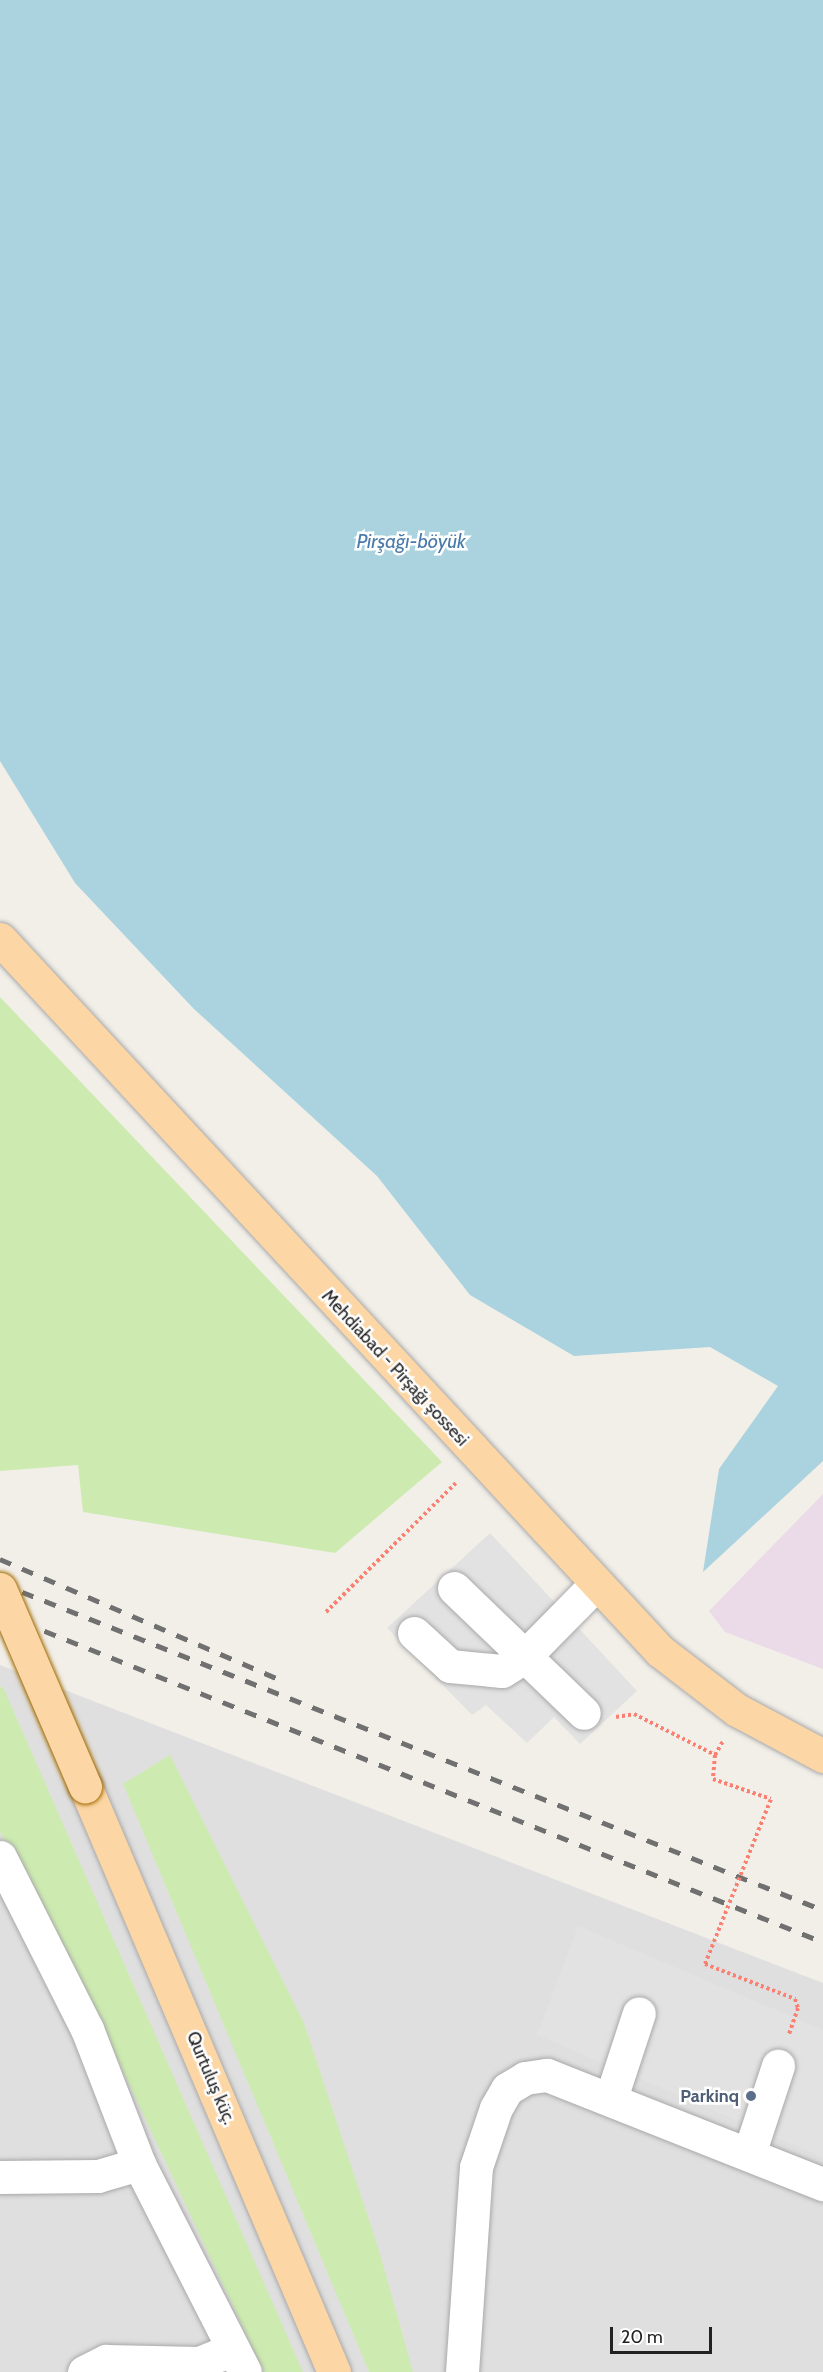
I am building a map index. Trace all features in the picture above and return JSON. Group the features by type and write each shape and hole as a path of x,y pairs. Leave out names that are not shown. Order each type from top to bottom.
{"main road":[{"name":"Mehdiabad - Pirşağı şossesi","path":"0,939 595,1585 696,1681 737,1710 823,1756"},
{"name":"Qurtuluş küç.","path":"0,1589 334,2372"}],"street":[{"path":"414,1633 450,1666 464,1671 502,1671 524,1657 595,1585"},
{"path":"454,1588 585,1713"},
{"path":"0,1857 87,2028 139,2164 238,2361 199,2363 106,2361 84,2372"},
{"path":"611,2098 639,2013"},
{"path":"749,2154 778,2066"},
{"path":"462,2372 474,2188 496,2108 507,2089 525,2079 548,2075 611,2098 823,2184"},
{"path":"0,2177 98,2176 139,2164"}],"path":[{"path":"326,1612 479,1459"},
{"path":"585,1713 599,1720 634,1714 715,1755 713,1779 771,1798 705,1964 795,1999 798,2008 778,2066"}],"shaded area":[{"path":"823,1494 823,1669 725,1632 709,1611"},
{"path":"490,1533 637,1691 580,1744 554,1717 527,1743 486,1705 472,1715 387,1628"},
{"path":"0,1665 823,1983 823,2372 0,2372"},
{"name":"Parkinq","path":"578,1926 823,2030 823,2157 537,2035"}],"green space":[{"path":"0,997 442,1462 335,1553 83,1512 78,1465 0,1471"},
{"path":"0,1687 3,1687 303,2372 264,2372 83,1986 0,1832"},
{"path":"170,1755 304,2023 379,2250 413,2372 369,2372 123,1784"}],"water":[{"name":"Pirşağı-böyük","path":"0,0 823,0 823,1461 703,1572 719,1469 778,1386 710,1347 574,1356 470,1295 377,1176 194,1009 75,883 0,761"}],"railway":[{"path":"0,1559 285,1682"},
{"path":"0,1583 823,1910"},
{"path":"0,1613 823,1942"}],"place":[{"name":"Parkinq","path":"751,2096"}]}
